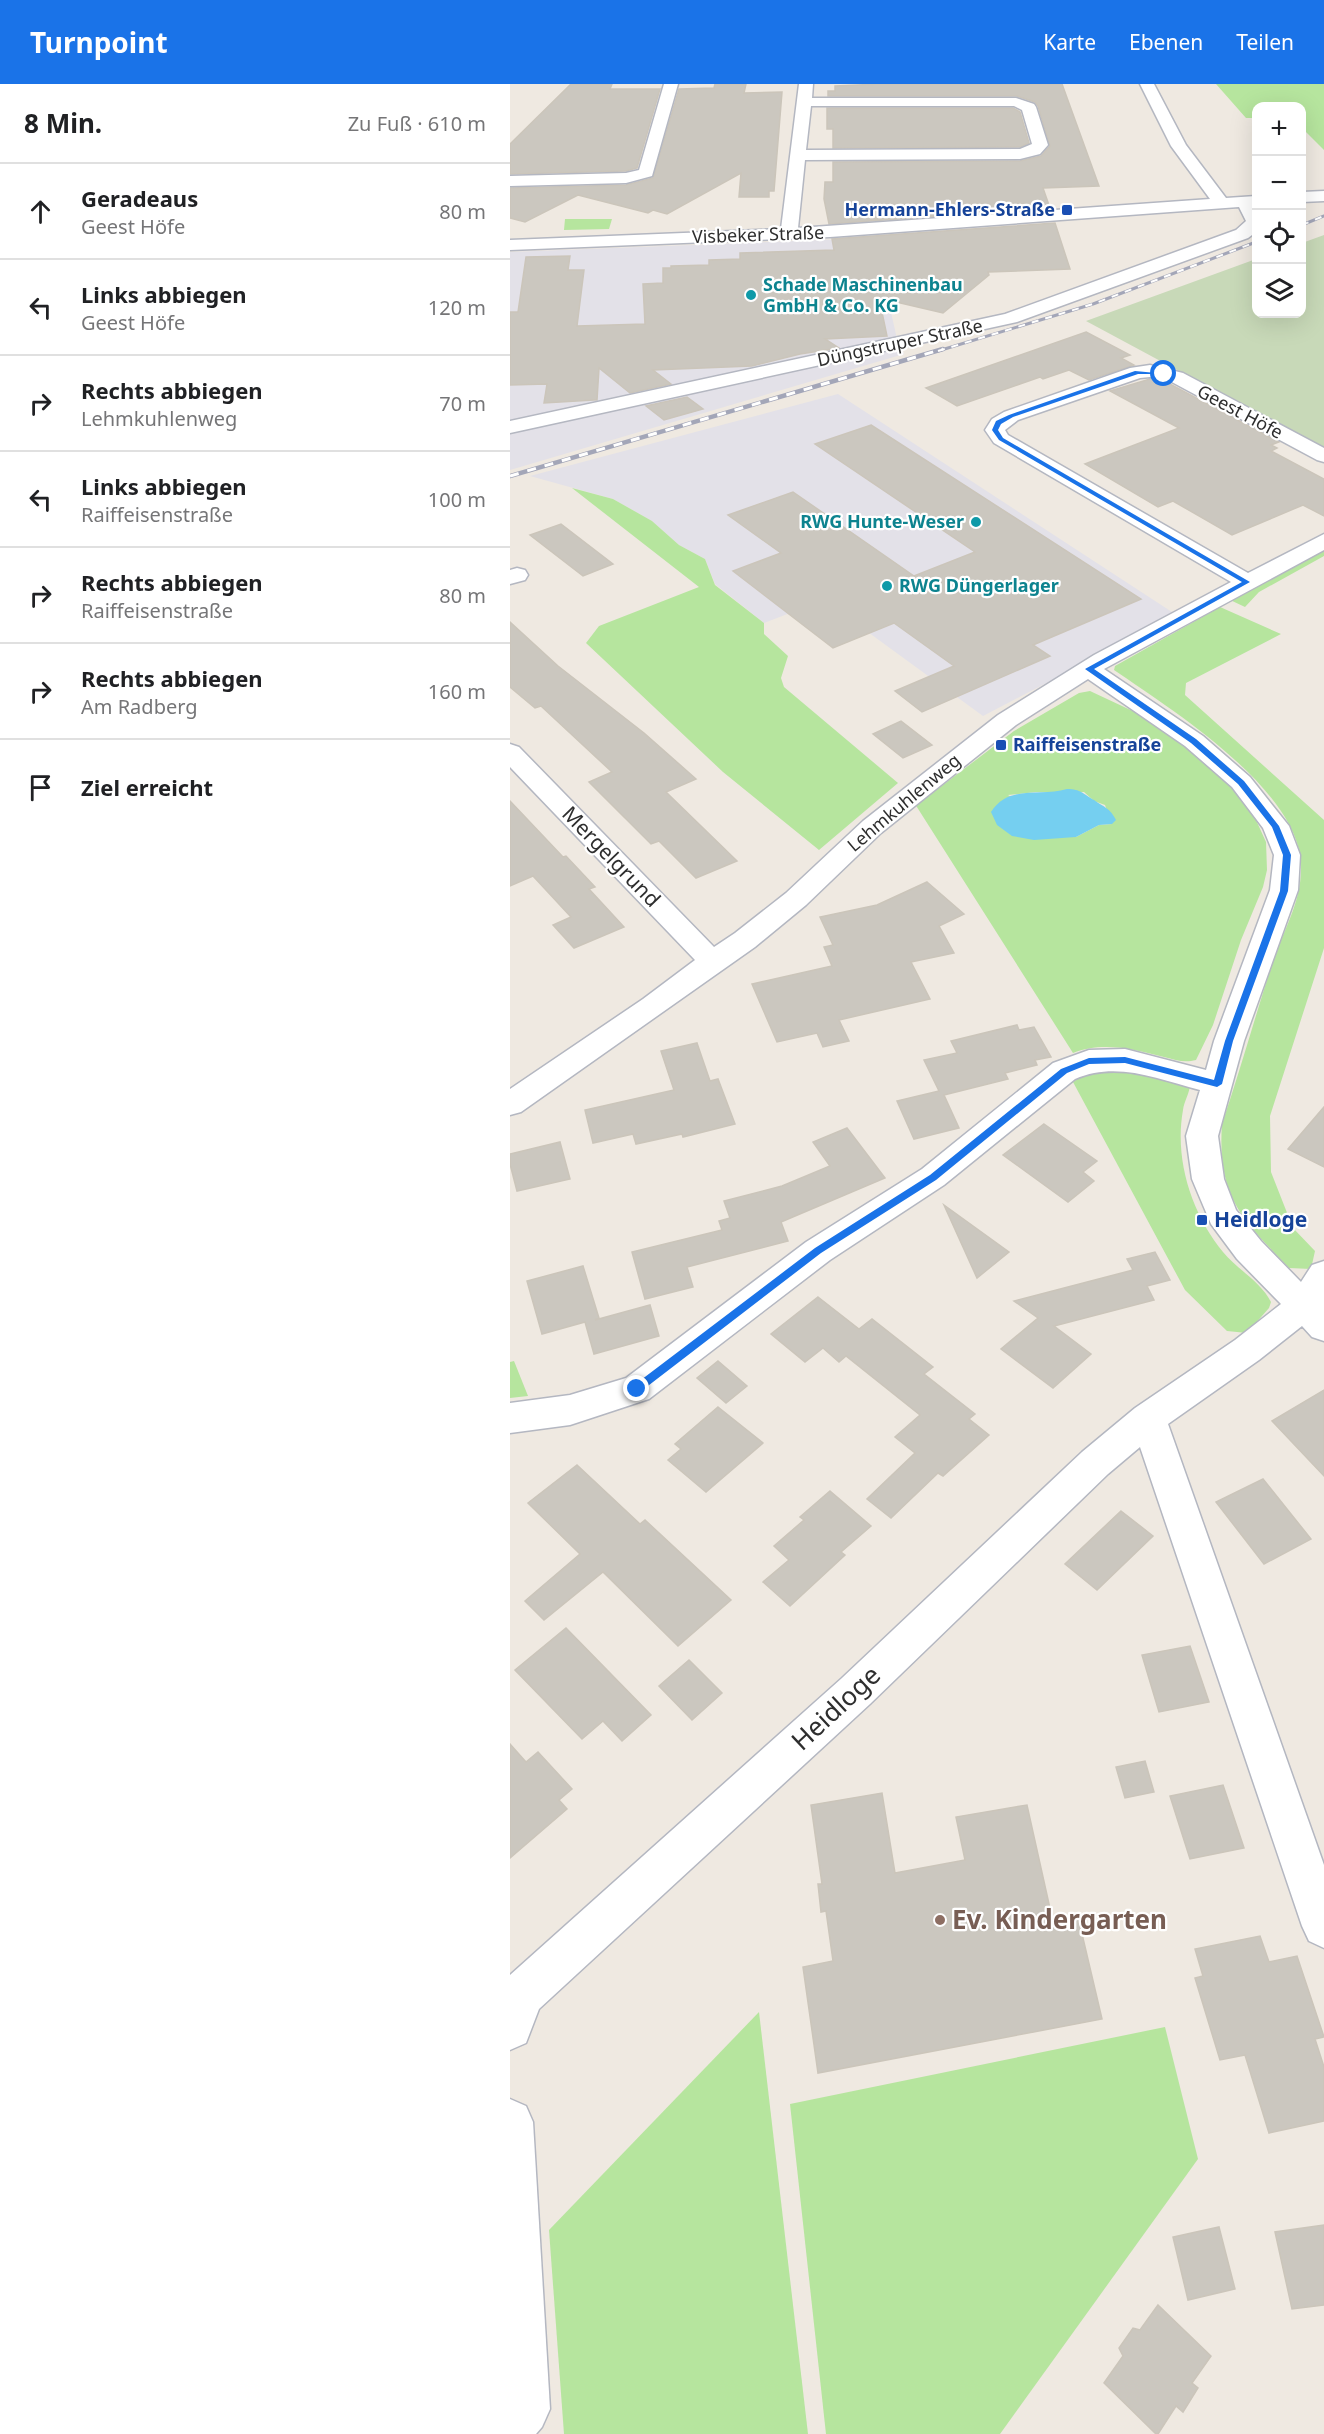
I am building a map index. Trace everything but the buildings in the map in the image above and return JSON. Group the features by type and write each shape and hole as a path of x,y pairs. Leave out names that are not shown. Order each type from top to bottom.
{"street":[{"path":"510,181 626,178 646,173 671,84"},
{"path":"789,234 806,102 806,84"},
{"path":"1147,84 1179,146 1222,204"},
{"path":"799,155 1020,153 1034,151 1040,145 1029,107 1016,102 806,102"},
{"path":"1306,197 1324,196"},
{"name":"Visbeker Straße","path":"510,245 952,225 1251,202"},
{"name":"Düngstruper Straße","path":"510,427 1011,318 1242,234 1251,228 1254,221 1251,202"},
{"name":"Geest Höfe","path":"1247,582 1001,439 995,430 999,423 1011,416 1137,372 1150,371 1176,377 1324,456"},
{"name":"Lehmkuhlenweg","path":"510,1104 745,940 796,899 872,828 992,730 1089,669 1324,541"},
{"path":"1089,669 1194,741 1241,782 1276,826 1287,855 1284,891 1229,1041 1202,1136 1208,1179 1222,1215 1250,1250 1317,1302"},
{"name":"Mergelgrund","path":"510,753 712,961"},
{"path":"510,1418 570,1410 637,1389 818,1251 933,1177 1064,1071 1089,1061 1125,1060 1217,1084"},
{"name":"Heidloge","path":"514,2002 856,1691 1095,1463 1148,1419 1317,1302"},
{"path":"1148,1419 1324,1926"},
{"path":"510,2122 520,2423"}],"shaded area":[{"path":"846,239 884,281 897,339 904,354 510,470 510,252"},
{"path":"838,394 1172,612 1114,648 983,716 824,600 764,623 715,584 705,559 679,545 652,521 613,499 530,476"}],"green space":[{"path":"1216,84 1324,84 1324,150 1306,132 1306,102 1252,102 1252,118 1246,118"},
{"path":"565,219 612,219 609,229 564,230"},
{"path":"1324,235 1324,449 1086,321 1252,260 1252,318 1306,318 1306,242"},
{"path":"572,488 613,499 652,521 679,545 705,559 715,585 764,623 764,634 788,656 781,678 784,687 898,783 819,850 723,772 586,643 599,626 699,587"},
{"path":"1324,547 1324,556 1259,592 1245,607 1228,599"},
{"path":"1220,607 1281,634 1186,683 1185,695 1324,820 1324,948 1270,1116 1271,1172 1293,1228 1315,1251 1311,1269 1289,1268 1246,1220 1229,1189 1222,1149 1222,1124 1272,964 1297,898 1301,870 1300,855 1291,828 1274,801 1251,775 1195,727 1114,670 1115,666"},
{"path":"1090,691 1154,721 1231,784 1251,809 1266,842 1267,870 1263,887 1241,940 1213,1025 1196,1060 1180,1061 1118,1047 1095,1047 1073,1053 915,804 1014,731 1079,693","holes":["1036,792 1084,792 1094,801 1105,805 1112,824 1099,825 1076,837 1008,795"]},
{"path":"1105,1067 1190,1084 1183,1110 1181,1148 1194,1204 1202,1221 1223,1252 1261,1288 1271,1302 1269,1308 1247,1333 1227,1331 1185,1290 1073,1082 1086,1073"},
{"path":"514,1361 528,1396 510,1398 510,1362"},
{"path":"759,2012 808,2434 564,2434 549,2230"},
{"path":"1165,2027 1198,2159 1000,2434 826,2434 790,2104"}],"water":[{"path":"1067,789 1079,791 1094,800 1109,810 1116,820 1112,824 1099,825 1076,837 1034,840 1012,836 997,825 991,812 998,803 1016,795"}],"railway":[{"path":"1306,223 1324,216"},
{"path":"938,351 1093,304 1252,244"},
{"path":"510,476 943,349"}],"place":[{"name":"Hermann-Ehlers-Straße","path":"1067,210"},
{"name":"Schade Maschinenbau GmbH & Co. KG","path":"751,295"},
{"name":"RWG Hunte-Weser","path":"976,522"},
{"name":"RWG Düngerlager","path":"887,586"},
{"name":"Raiffeisenstraße","path":"1001,745"},
{"name":"Heidloge","path":"1202,1220"},
{"name":"Ev. Kindergarten","path":"940,1920"}],"route":[{"path":"637,1389 818,1251 933,1177 1064,1071 1089,1061 1125,1060 1217,1084 1229,1041 1284,891 1287,855 1276,826 1241,782 1194,741 1089,669 1247,582 1001,439 995,430 999,423 1011,416 1137,372 1150,371 1164,374"}]}
